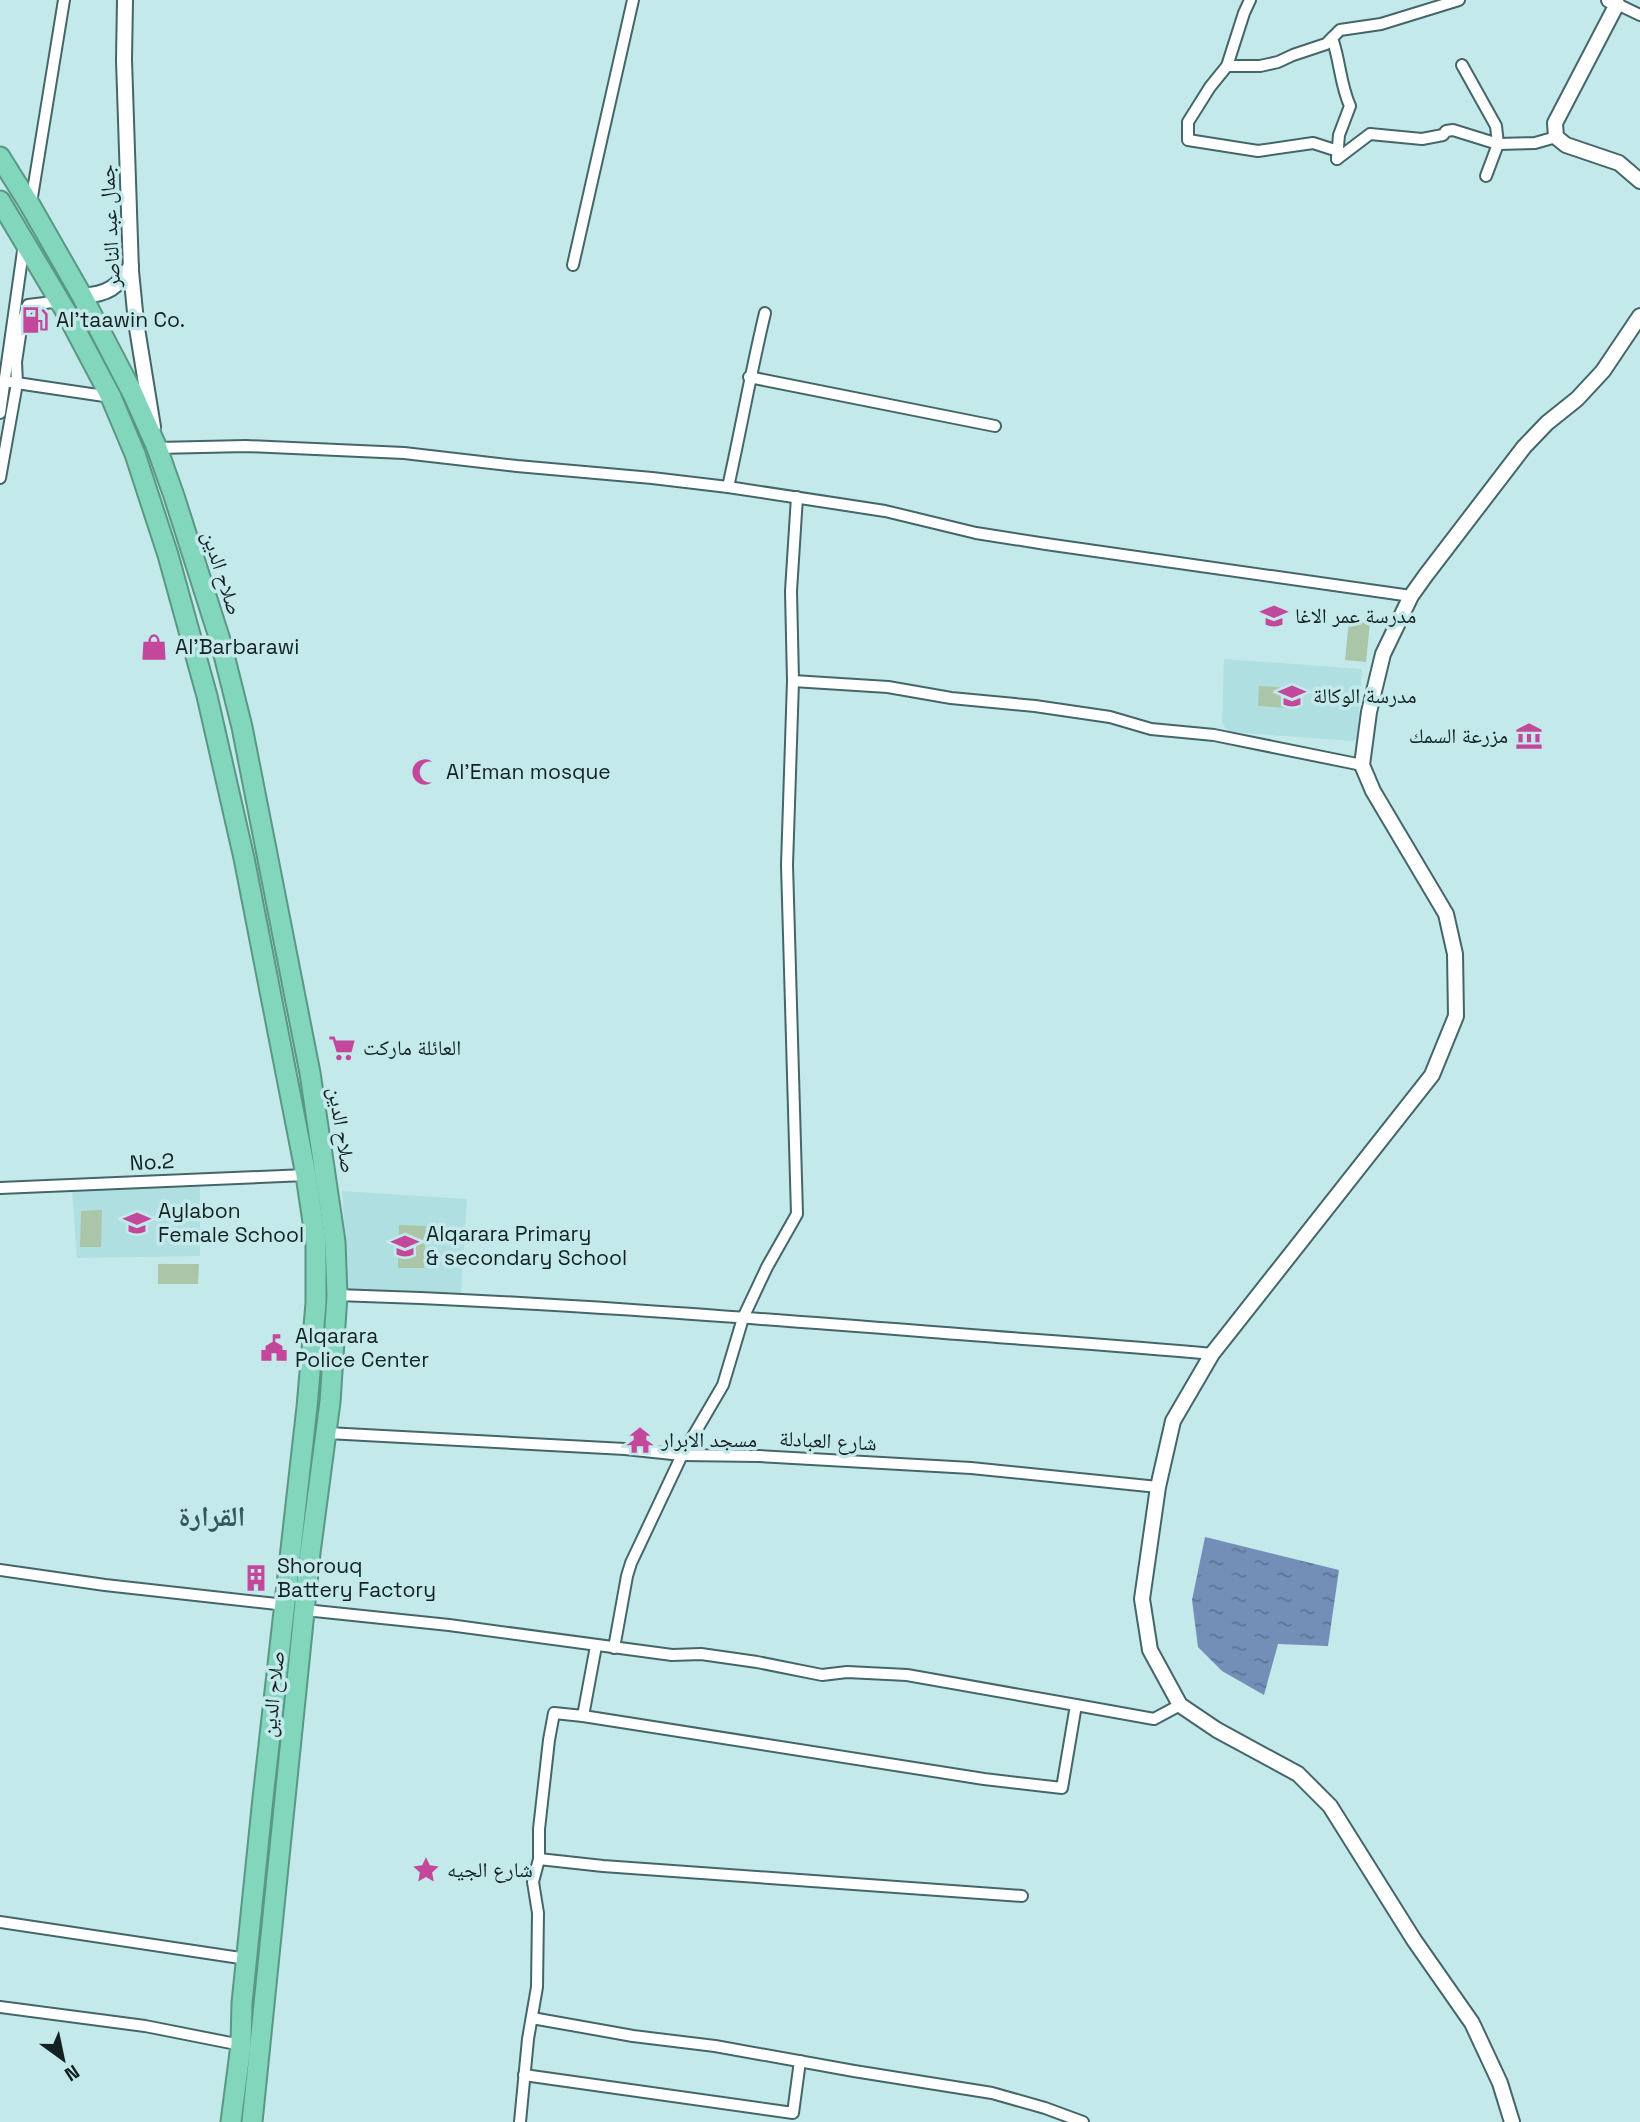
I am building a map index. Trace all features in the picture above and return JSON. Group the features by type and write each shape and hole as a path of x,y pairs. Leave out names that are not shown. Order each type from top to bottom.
{"highway":[{"name":"صلاح الدين","path":"0,157 82,296 133,394 174,496 221,643 244,738 310,1073 335,1242 337,1295 327,1433 315,1518 276,1676 242,2003 241,2045 231,2122"},
{"name":"صلاح الدين","path":"0,201 65,310 111,397 135,454 168,555 196,656 244,858 306,1174 316,1242 316,1303 295,1514 295,1607 264,2010 252,2122"},
{"path":"218,744 229,732 244,738"},
{"path":"301,1468 311,1462 316,1463 322,1470"},
{"path":"295,1514 306,1522 315,1518"},
{"path":"242,2003 258,2002 264,2010"}],"street":[{"path":"30,205 64,0"},
{"name":"جمال عبد الناصر","path":"125,0 124,60 131,266 136,322 156,448"},
{"path":"573,265 633,0"},
{"path":"1250,0 1227,66 1188,122 1188,140 1258,151 1313,143 1338,151"},
{"path":"1227,66 1260,66 1279,62 1326,44 1339,30 1381,24 1459,0"},
{"path":"1640,15 1616,1 1555,123 1556,137 1566,145 1640,169"},
{"path":"1332,38 1338,54 1344,93 1350,106 1339,135 1337,159 1370,134 1422,139 1443,135 1452,130 1498,144 1535,143 1556,137"},
{"path":"1462,65 1496,126 1498,144 1486,176"},
{"path":"1619,163 1640,181"},
{"path":"0,478 7,382 24,241"},
{"path":"82,296 101,294 120,284 131,266"},
{"path":"0,413 7,382 16,362 22,322 28,305 53,302 65,310"},
{"path":"728,487 746,404 749,377 765,313"},
{"path":"1512,2122 1500,2083 1472,2023 1414,1940 1330,1806 1298,1774 1217,1730 1180,1705 1150,1650 1142,1599 1158,1487 1173,1421 1212,1354 1432,1075 1456,1016 1455,954 1446,914 1373,791 1362,765 1369,712 1383,654 1411,596 1524,447 1594,380 1640,316"},
{"path":"749,377 995,425"},
{"path":"7,382 111,397"},
{"path":"156,448 246,446 404,453 728,487 885,511 988,535 1411,596"},
{"path":"614,1648 631,1563 682,1455 723,1385 743,1318 767,1267 797,1214 786,865 793,681 791,591 797,497"},
{"path":"793,681 888,687 951,698 1060,709 1110,717 1151,729 1214,735 1362,765"},
{"name":"No.2","path":"0,1188 306,1174"},
{"path":"337,1295 416,1297 743,1318 1077,1341 1212,1354"},
{"name":"شارع العبادلة","path":"327,1433 625,1449 682,1455 759,1456 971,1468 1158,1487"},
{"path":"0,1570 105,1586 462,1627 596,1646 672,1655 701,1654 822,1675 847,1672 907,1675 1154,1718 1180,1705"},
{"path":"583,1716 596,1646"},
{"path":"520,2122 537,1987 538,1913 533,1882 539,1859 549,1740 554,1713 984,1779 1062,1788 1076,1704"},
{"path":"539,1859 1022,1896"},
{"path":"0,1922 247,1959"},
{"path":"0,2007 145,2026 241,2045"},
{"path":"532,2018 992,2093 1083,2122"},
{"path":"524,2075 793,2113 800,2062"}],"shaded area":[{"name":"مدرسة الوكالة","path":"1224,659 1362,669 1357,738 1353,741 1230,732 1222,722"},
{"name":"Aylabon Female School","path":"200,1183 200,1256 77,1258 72,1190"},
{"name":"Alqarara Primary & secondary School","path":"342,1191 467,1199 461,1295 348,1292"}],"green space":[{"path":"1349,621 1370,623 1366,662 1345,660"},
{"path":"1259,686 1290,688 1289,708 1258,706"},
{"path":"102,1210 101,1247 80,1247 81,1211"},
{"path":"399,1225 426,1226 424,1268 398,1268"},
{"path":"158,1264 199,1264 198,1284 158,1284"}],"water":[{"path":"1205,1537 1339,1570 1328,1646 1278,1644 1264,1695 1222,1671 1198,1647 1192,1600"}],"place":[{"name":"Al'taawin Co.","path":"35,320"},
{"name":"مدرسة عمر الاغا","path":"1274,616"},
{"name":"Al'Barbarawi","path":"154,647"},
{"name":"مدرسة الوكالة","path":"1292,696"},
{"name":"مزرعة السمك","path":"1529,736"},
{"name":"Al'Eman mosque","path":"425,772"},
{"name":"العائلة ماركت","path":"342,1048"},
{"name":"Aylabon Female School","path":"137,1223"},
{"name":"Alqarara Primary & secondary School","path":"405,1246"},
{"name":"Alqarara Police Center","path":"274,1348"},
{"name":"مسجد الابرار","path":"640,1440"},
{"name":"Shorouq Battery Factory","path":"256,1578"},
{"name":"شارع الجيه","path":"426,1870"}],"district":[{"name":"القرارة","path":"212,1516"}]}
